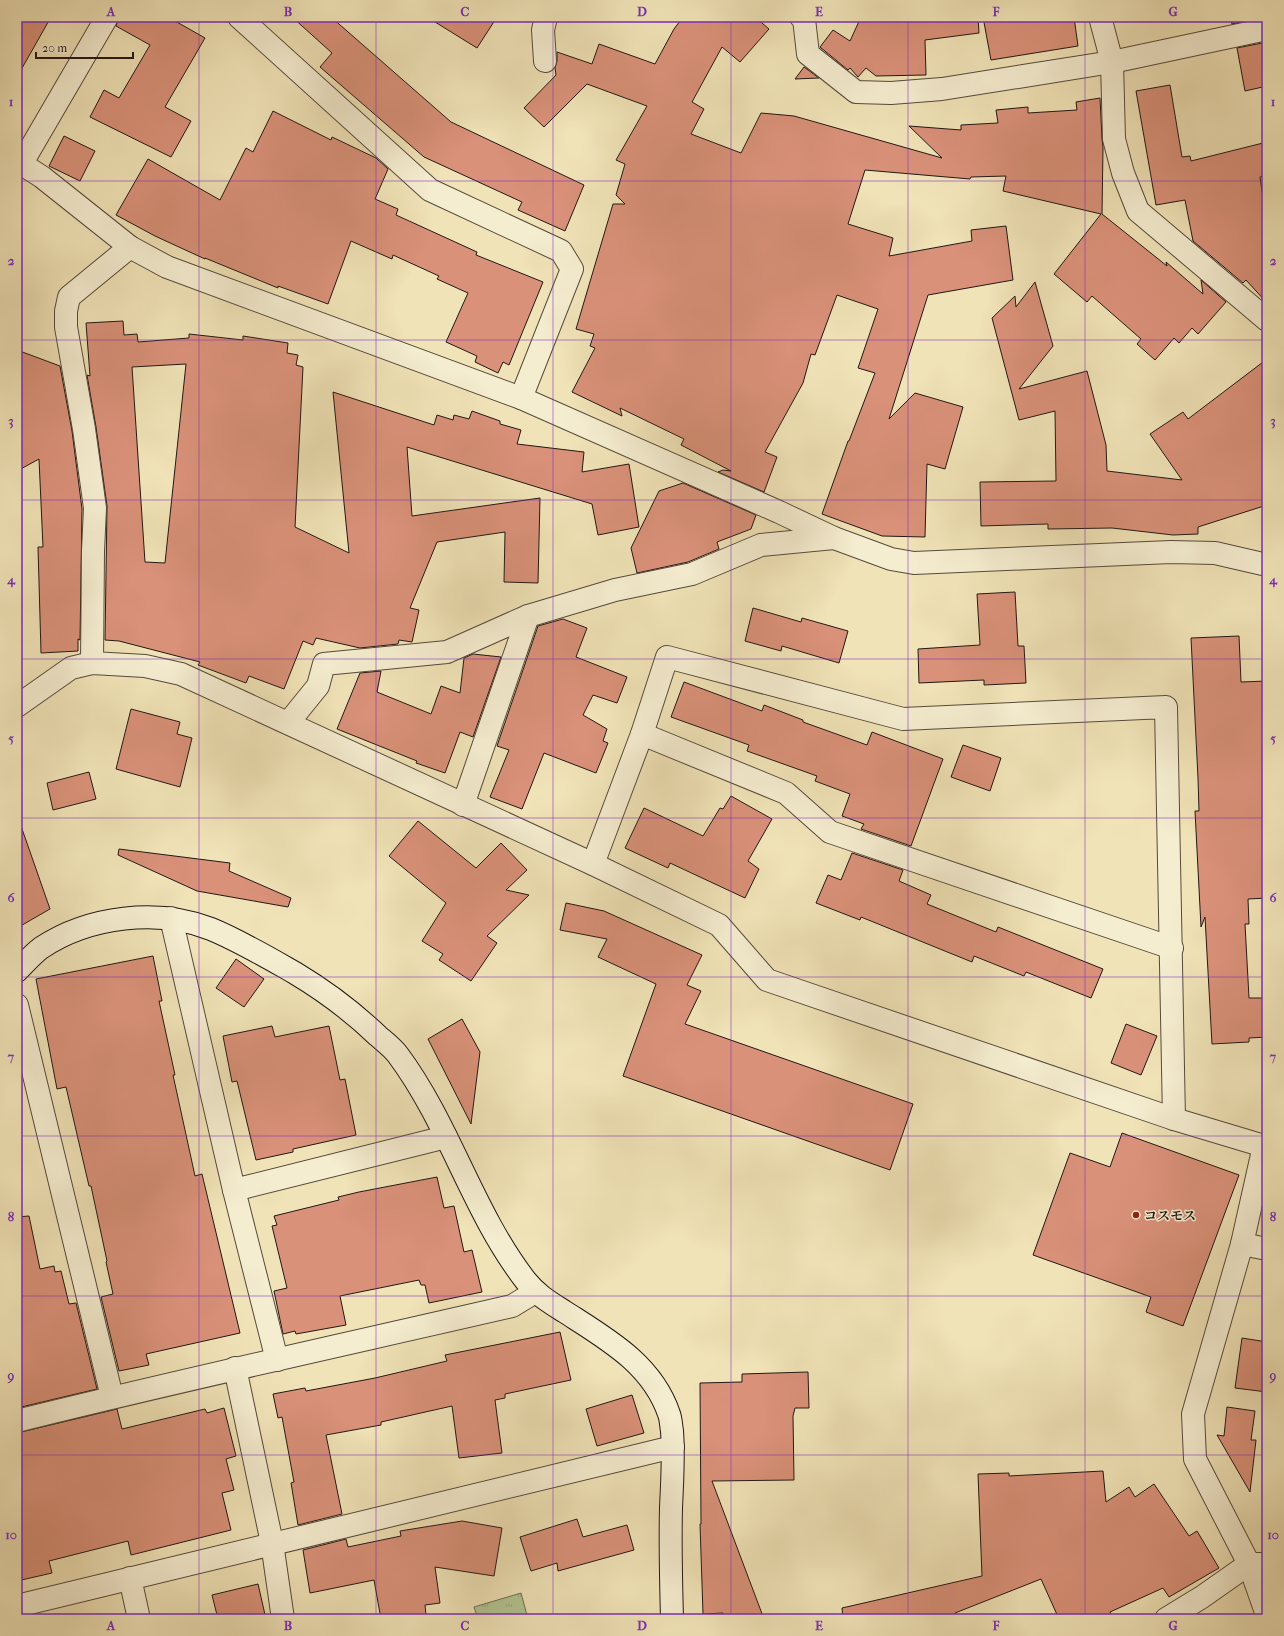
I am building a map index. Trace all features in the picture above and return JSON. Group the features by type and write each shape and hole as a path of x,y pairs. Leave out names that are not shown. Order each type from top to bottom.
{"street":[{"path":"107,17 20,162 42,177 130,247 167,267 521,398 772,508 834,538 891,559 914,563 1171,552 1215,553 1267,565"},
{"path":"239,17 430,190 560,251 572,270 521,398"},
{"path":"546,17 543,30 546,61"},
{"path":"801,17 804,19 808,54 856,92 891,93 942,89 1112,62 1267,29"},
{"path":"1100,17 1112,62 1114,139 1138,211 1267,320"},
{"path":"92,664 95,508 84,428 66,327 66,311 69,298 130,247"},
{"path":"288,723 318,686 324,664 447,652 528,616 615,590 692,574 761,545 834,538"},
{"path":"463,805 528,616"},
{"path":"593,864 642,734 667,658 903,719 1166,707 1172,948 1174,1119"},
{"path":"17,706 71,668 92,664 144,666 181,674 593,864 719,926 767,980 1174,1119 1266,1145 1242,1244 1193,1414 1196,1459 1258,1564 1267,1615"},
{"path":"642,734 786,793 830,832 1172,948"},
{"path":"17,971 40,949 66,934 100,923 129,918 171,918 209,929 254,949 318,987 364,1023 396,1052 416,1082 446,1136 488,1222 514,1266 535,1292 617,1345 642,1369 657,1390 670,1416 673,1447 670,1557 672,1619"},
{"path":"171,918 234,1190 277,1360"},
{"path":"17,1005 112,1397"},
{"path":"234,1190 446,1136"},
{"path":"1242,1244 1267,1249"},
{"path":"17,1422 112,1397 235,1368 277,1360 512,1306 535,1292"},
{"path":"235,1368 272,1543 283,1619"},
{"path":"17,1606 673,1447"},
{"path":"1166,1619 1258,1564"},
{"path":"130,1578 140,1619"}],"green space":[{"path":"521,1593 528,1619 478,1619 474,1607"}],"building":[{"path":"17,17 51,17 17,77"},
{"path":"119,17 168,17 205,38 165,107 191,121 171,157 90,117 104,90 119,98 150,45 116,26"},
{"path":"292,17 331,17 451,122 584,185 565,231 518,210 522,202 424,157 320,67 332,53"},
{"path":"427,17 497,17 477,48"},
{"path":"683,17 755,17 769,29 740,62 722,47 692,102 704,109 691,134 741,153 761,113 794,116 942,158 909,126 961,130 961,125 998,123 996,110 1028,107 1028,113 1077,110 1076,102 1100,98 1103,147 1102,214 1167,266 1166,262 1203,294 1201,280 1226,302 1198,334 1192,328 1179,343 1174,338 1155,360 1137,344 1141,339 1092,296 1087,302 1054,274 1101,214 1003,191 1006,176 971,177 970,179 865,170 848,224 893,238 889,256 972,241 971,230 1006,226 1013,280 928,295 889,419 915,393 963,407 945,469 927,464 925,537 882,536 822,514 848,441 875,373 858,368 878,309 837,295 815,355 811,354 803,383 765,452 777,457 764,492 718,472 723,470 731,471 681,445 684,439 620,408 622,416 572,392 595,348 590,346 594,334 576,329 613,204 625,204 616,195 625,164 616,160 647,106 587,84 544,127 524,108 556,75 555,68 557,52 592,64 599,44 655,64 674,29"},
{"path":"861,17 978,17 979,33 925,40 926,75 876,76 866,68 858,77 850,68 848,70 820,47 833,30 850,41"},
{"path":"983,17 1074,17 1078,46 991,60"},
{"path":"1230,17 1263,17 1232,24"},
{"path":"1267,42 1267,86 1245,91 1237,48"},
{"path":"804,67 819,78 795,79"},
{"path":"1170,85 1182,157 1190,156 1191,161 1267,142 1267,176 1260,177 1267,227 1267,303 1246,280 1243,283 1193,241 1185,200 1156,205 1136,91"},
{"path":"273,111 331,140 332,137 376,158 388,169 375,199 398,209 396,215 477,252 476,255 543,282 509,365 503,362 498,373 475,362 477,356 446,342 468,293 437,279 439,276 393,255 392,259 351,241 328,304 278,286 278,288 205,259 155,236 116,215 148,159 220,200 246,148 253,152"},
{"path":"64,136 95,151 80,181 49,166"},
{"path":"1035,282 1053,346 1019,389 1087,371 1106,445 1107,471 1182,480 1150,434 1183,412 1188,419 1267,359 1267,505 1198,527 1198,534 1173,535 1112,528 1048,529 1048,524 981,526 980,482 1056,481 1055,411 1019,420 992,318 1015,296 1016,307"},
{"path":"123,321 124,335 137,334 138,342 189,338 189,334 243,340 243,336 288,343 287,353 298,355 296,365 303,367 295,527 349,553 333,392 434,425 437,415 453,420 454,415 469,419 472,411 500,421 500,424 521,430 517,444 584,452 582,472 629,464 639,527 598,535 592,504 407,447 412,516 540,498 538,583 504,582 505,532 437,542 410,608 419,610 412,642 399,640 398,644 360,648 316,638 313,645 303,641 284,689 249,676 246,683 198,665 200,662 119,641 105,640 107,506 87,375 90,376 86,323","holes":["186,364 165,563 145,562 132,367"]},
{"path":"17,350 60,366 72,431 82,509 80,640 78,639 78,651 41,653 38,547 43,547 39,459 17,471"},
{"path":"683,483 756,515 751,529 717,542 719,549 688,562 637,573 631,548 659,491"},
{"path":"1015,592 1018,646 1024,646 1026,683 984,685 984,680 919,683 918,649 980,645 977,594"},
{"path":"753,608 801,622 802,618 848,631 839,663 782,646 781,651 745,641"},
{"path":"563,619 587,628 576,657 627,677 617,703 593,695 583,715 607,729 603,741 608,743 596,773 544,753 522,809 490,797 509,750 497,746 538,626"},
{"path":"1239,636 1241,682 1267,681 1267,898 1248,899 1249,924 1245,924 1249,998 1267,998 1267,1037 1249,1038 1249,1042 1212,1044 1205,917 1201,927 1195,811 1199,811 1191,638"},
{"path":"473,654 501,657 473,737 460,732 445,773 416,763 417,761 337,729 360,673 381,671 377,692 431,714 441,686 460,693 464,658"},
{"path":"684,682 762,711 764,705 803,720 803,722 867,745 872,732 943,759 911,846 861,829 864,824 842,816 850,794 815,781 817,776 747,751 749,745 671,717"},
{"path":"131,709 180,722 177,734 192,738 180,787 116,769"},
{"path":"963,745 1001,758 990,791 951,777"},
{"path":"89,772 96,799 53,810 47,783"},
{"path":"731,796 772,819 748,861 759,869 745,898 670,863 668,868 625,848 644,808 703,836 720,808 723,809"},
{"path":"418,821 476,868 501,843 527,870 506,890 529,895 487,936 497,943 471,981 439,960 443,954 422,941 446,903 389,856"},
{"path":"21,826 50,909 17,928 17,827"},
{"path":"119,849 230,863 229,871 291,898 288,907 197,891 118,855"},
{"path":"852,853 903,870 899,881 931,895 927,904 996,932 998,927 1103,969 1091,998 1026,972 1024,976 974,956 972,962 861,917 860,920 816,903 828,875 841,880"},
{"path":"566,903 604,911 702,955 687,985 701,991 685,1024 913,1104 890,1170 623,1076 656,984 598,957 607,939 560,930"},
{"path":"153,956 162,1001 159,1001 175,1075 173,1075 195,1176 202,1174 240,1333 146,1354 149,1365 119,1371 101,1297 113,1294 107,1261 91,1186 89,1186 66,1087 57,1089 36,979"},
{"path":"236,959 264,979 244,1007 216,988"},
{"path":"462,1019 480,1052 471,1124 428,1039"},
{"path":"1126,1024 1157,1036 1141,1075 1111,1063"},
{"path":"272,1026 275,1037 329,1026 340,1080 345,1079 356,1135 293,1149 293,1152 256,1160 237,1081 232,1082 223,1036"},
{"name":"コスモス","path":"1122,1133 1239,1175 1183,1326 1146,1312 1151,1297 1033,1255 1070,1153 1110,1167"},
{"path":"437,1177 444,1208 454,1206 464,1252 472,1250 482,1292 429,1303 425,1285 421,1285 419,1280 340,1296 346,1325 296,1334 295,1331 283,1334 274,1291 287,1288 272,1226 277,1225 274,1216 339,1200 338,1197"},
{"path":"29,1216 40,1269 54,1266 55,1272 61,1271 69,1304 76,1303 97,1389 17,1408 17,1217"},
{"path":"560,1332 571,1380 505,1394 505,1398 495,1400 502,1453 459,1458 452,1406 381,1422 381,1425 326,1435 342,1514 298,1525 291,1483 294,1482 282,1417 278,1418 273,1394 305,1388 306,1391 375,1378 447,1361 445,1355"},
{"path":"1242,1338 1267,1342 1267,1392 1235,1388"},
{"path":"808,1372 809,1408 795,1408 793,1416 794,1480 712,1481 764,1619 724,1619 723,1613 703,1614 700,1524 700,1383 742,1382 742,1374"},
{"path":"632,1395 644,1433 597,1446 586,1409"},
{"path":"1227,1407 1255,1411 1251,1440 1256,1440 1250,1492 1217,1435 1224,1436"},
{"path":"224,1408 236,1456 226,1459 234,1490 222,1493 231,1530 131,1555 128,1541 49,1561 52,1573 17,1581 17,1433 117,1409 122,1429 205,1409 207,1413"},
{"path":"1103,1471 1106,1502 1129,1487 1135,1497 1154,1484 1189,1536 1197,1531 1219,1568 1169,1597 1163,1588 1110,1612 1113,1619 1059,1619 1041,1579 955,1613 956,1619 843,1619 842,1608 982,1576 978,1474 1009,1473 1009,1476"},
{"path":"577,1519 583,1537 627,1525 634,1550 558,1571 557,1563 531,1571 520,1537"},
{"path":"462,1521 502,1528 494,1576 435,1567 440,1603 425,1605 426,1615 399,1619 381,1619 374,1580 310,1593 303,1550 346,1539 348,1547 401,1536 400,1531"},
{"path":"258,1584 266,1619 218,1619 212,1595"}],"place":[{"name":"コスモス","path":"1136,1215"}]}
